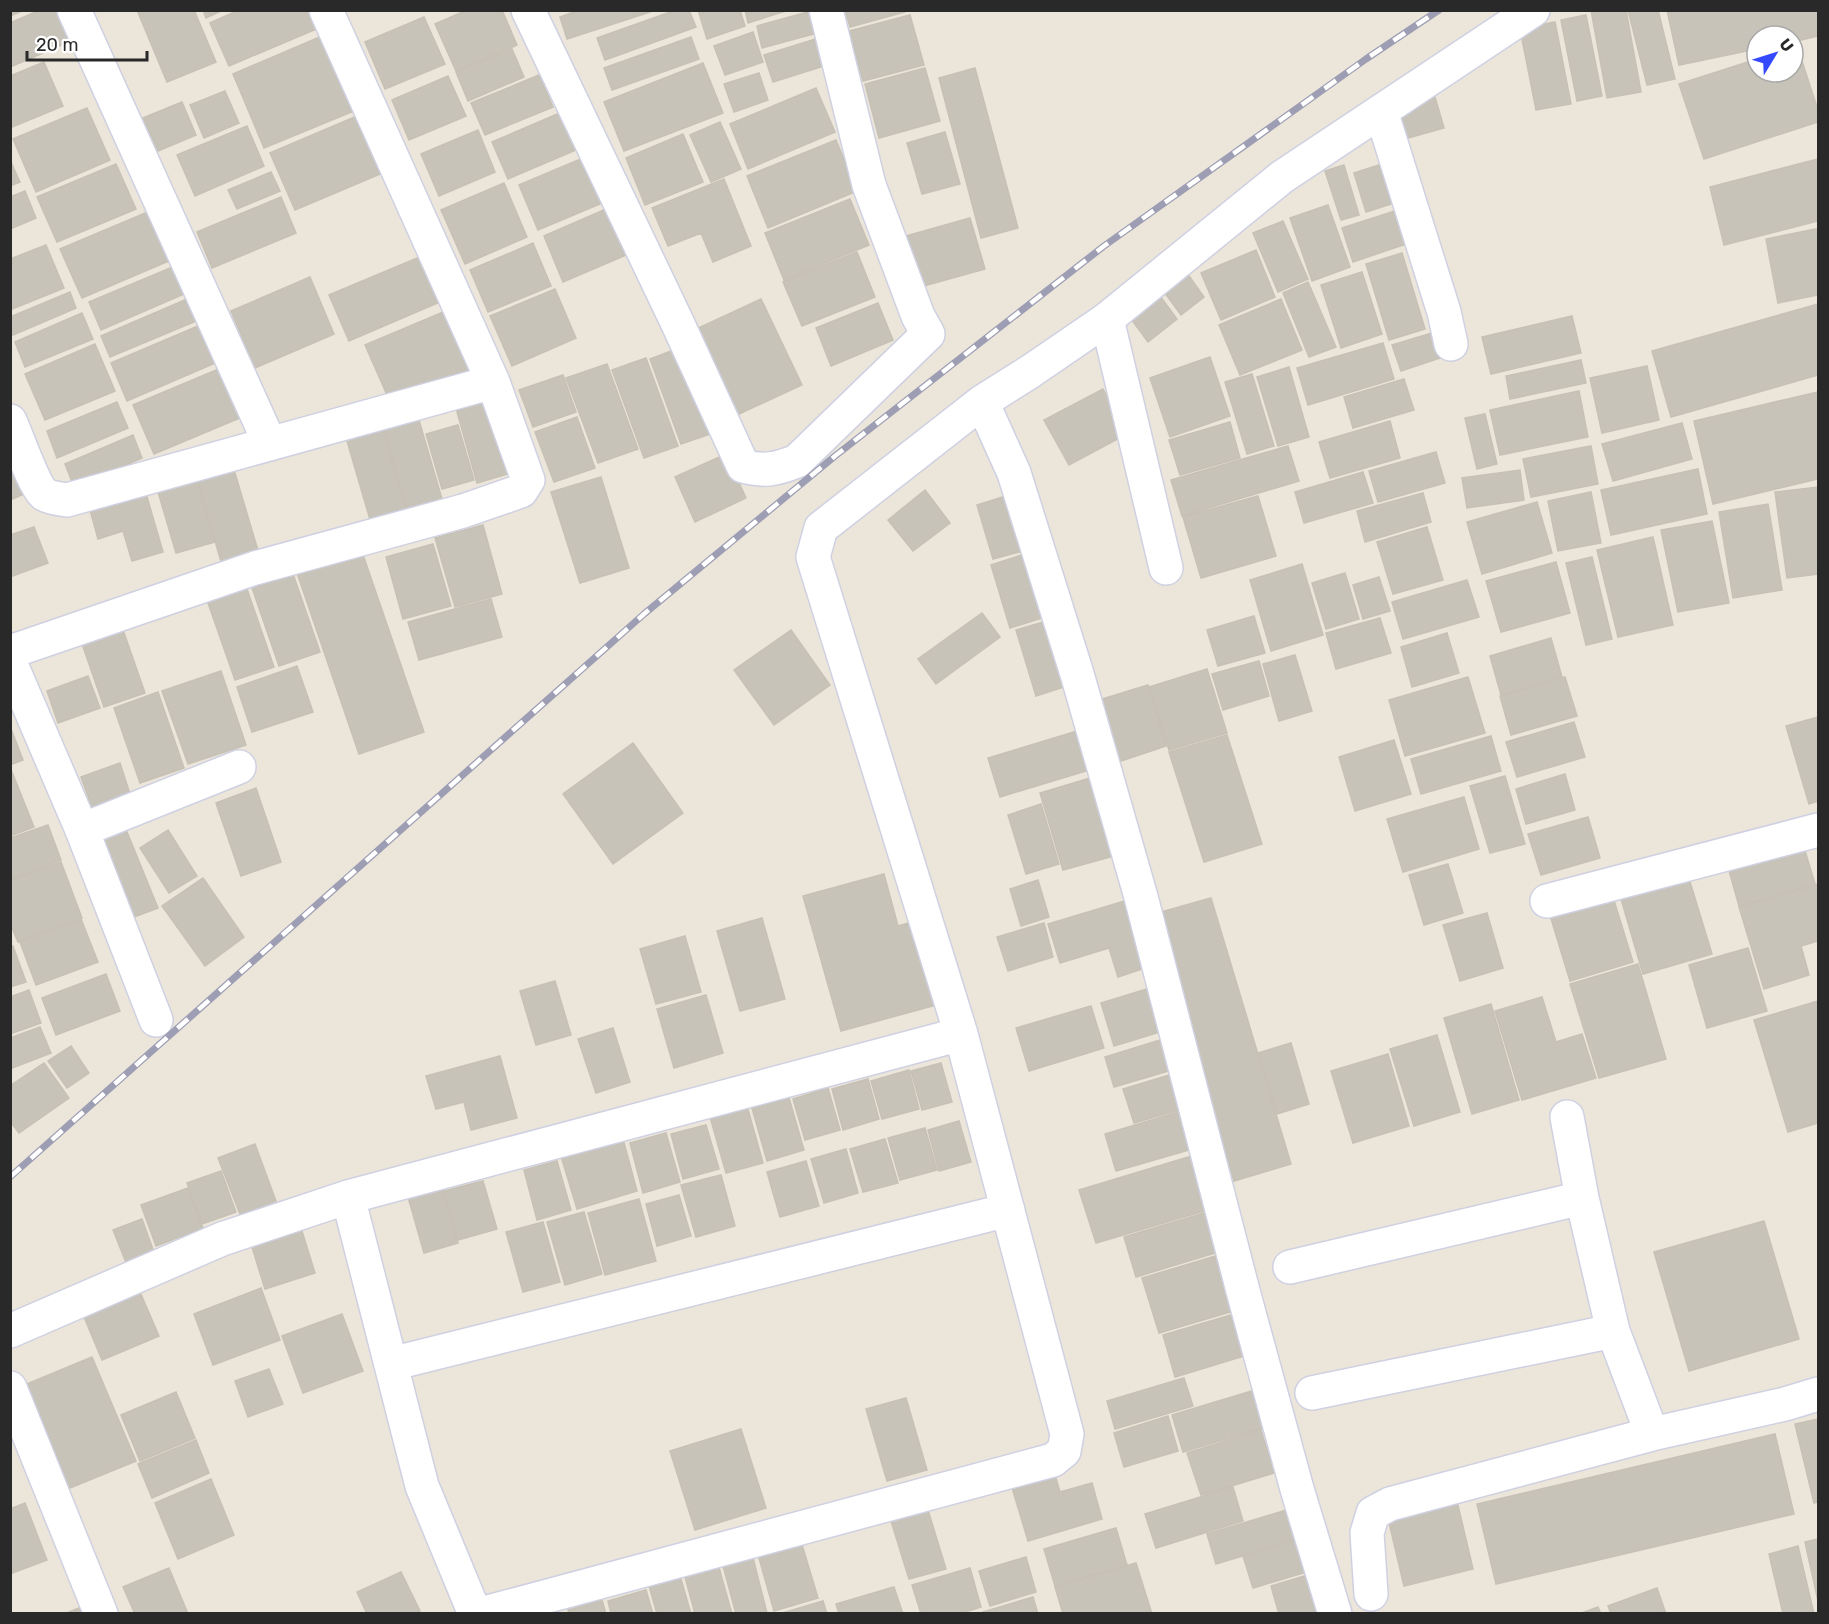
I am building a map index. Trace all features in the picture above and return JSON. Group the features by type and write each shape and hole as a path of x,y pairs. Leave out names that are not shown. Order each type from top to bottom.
{"street":[{"path":"74,10 270,444"},
{"path":"10,652 255,568 463,511 521,491 528,480 493,382 326,10"},
{"path":"528,10 743,466 755,469 776,469 797,461 928,334 918,316 869,185 826,10"},
{"path":"481,1614 1053,1460 1064,1451 1067,1434 961,1034 813,556 821,528 982,402 1107,319 1282,177 1533,10"},
{"path":"1381,111 1444,312 1451,344"},
{"path":"1107,319 1166,568"},
{"path":"10,421 44,494 67,500 493,382"},
{"path":"982,402 1014,473 1077,674 1138,886 1297,1489 1335,1614"},
{"path":"10,662 82,830 156,1020"},
{"path":"82,830 239,767"},
{"path":"1547,901 1818,830"},
{"path":"10,1331 222,1239 348,1197 961,1034"},
{"path":"1567,1118 1582,1198 1613,1331 1652,1434"},
{"path":"348,1197 422,1486 475,1614"},
{"path":"1290,1268 1582,1198"},
{"path":"391,1364 1008,1210"},
{"path":"1312,1393 1613,1331"},
{"path":"10,1388 101,1614"},
{"path":"1371,1594 1367,1533 1373,1513 1390,1504 1652,1434 1785,1404 1818,1394"}],"building":[{"path":"10,10 24,10 10,16"},
{"path":"40,10 58,10 71,41 10,67 10,23"},
{"path":"137,10 194,10 216,62 167,82"},
{"path":"203,10 223,10 206,18"},
{"path":"239,10 314,10 321,27 229,66 210,23"},
{"path":"467,10 502,10 517,45 456,71 435,24"},
{"path":"579,10 649,10 650,12 567,39 560,17"},
{"path":"676,10 689,10 696,27 605,60 597,38"},
{"path":"698,10 740,10 745,26 707,39"},
{"path":"745,10 789,10 748,23"},
{"path":"815,10 821,32 762,48 757,26"},
{"path":"845,10 905,10 905,12 850,27"},
{"path":"1591,10 1626,10 1641,92 1607,98"},
{"path":"1628,10 1658,10 1675,79 1647,85"},
{"path":"1667,10 1818,10 1818,36 1805,39 1805,24 1745,24 1745,51 1679,65"},
{"path":"910,15 924,65 863,81 849,31"},
{"path":"1586,15 1602,96 1577,101 1561,20"},
{"path":"424,17 445,64 385,89 365,42"},
{"path":"1555,22 1571,104 1536,110 1520,29"},
{"path":"753,32 763,62 725,75 714,46"},
{"path":"329,33 361,108 264,148 233,74"},
{"path":"691,37 699,59 612,90 604,68"},
{"path":"819,38 827,65 773,82 764,55"},
{"path":"512,49 524,77 468,101 456,72"},
{"path":"44,62 63,106 10,128 10,76"},
{"path":"703,63 723,113 624,151 604,102"},
{"path":"1745,63 1745,84 1805,84 1805,70 1818,110 1818,122 1704,159 1679,84"},
{"path":"925,68 940,121 879,138 865,84"},
{"path":"975,68 1018,228 981,238 939,78"},
{"path":"759,73 768,100 734,112 724,84"},
{"path":"539,75 553,107 485,135 471,103"},
{"path":"448,76 466,116 409,140 392,100"},
{"path":"816,88 835,132 748,169 730,124"},
{"path":"225,91 239,123 204,138 190,105"},
{"path":"1435,97 1444,128 1397,141 1388,111"},
{"path":"182,102 196,135 158,151 143,118"},
{"path":"87,108 110,160 36,192 13,139"},
{"path":"562,112 578,149 508,179 492,142"},
{"path":"364,113 387,171 295,210 270,153"},
{"path":"720,122 741,169 711,182 690,135"},
{"path":"247,126 264,166 195,196 177,155"},
{"path":"478,130 495,172 439,196 421,154"},
{"path":"945,132 960,184 922,194 907,143"},
{"path":"683,134 703,182 645,205 626,158"},
{"path":"836,140 857,191 768,228 747,176"},
{"path":"583,158 602,203 538,230 519,185"},
{"path":"1818,159 1818,221 1724,245 1710,187"},
{"path":"10,160 20,182 10,186"},
{"path":"116,164 136,209 57,242 37,197"},
{"path":"1344,165 1359,215 1341,220 1325,171"},
{"path":"1379,165 1391,204 1366,212 1354,173"},
{"path":"271,172 280,191 237,209 228,190"},
{"path":"724,179 751,246 713,262 701,233 668,246 652,208"},
{"path":"504,183 527,237 465,264 441,210"},
{"path":"25,191 36,218 10,229 10,197"},
{"path":"281,197 296,233 212,268 197,232"},
{"path":"850,199 869,245 784,280 765,233"},
{"path":"1328,205 1350,267 1312,281 1290,218"},
{"path":"606,209 626,255 563,282 544,236"},
{"path":"1398,210 1409,243 1353,262 1342,228"},
{"path":"150,211 171,260 82,298 60,249"},
{"path":"970,218 985,269 920,287 906,236"},
{"path":"1283,221 1308,279 1278,292 1253,233"},
{"path":"1816,229 1818,295 1778,303 1766,239"},
{"path":"533,243 551,286 488,312 470,270"},
{"path":"46,245 64,288 10,310 10,259"},
{"path":"1256,250 1275,297 1221,320 1201,273"},
{"path":"857,252 875,297 802,326 783,282"},
{"path":"1402,253 1425,329 1389,340 1366,264"},
{"path":"422,256 442,301 349,341 329,295"},
{"path":"175,266 186,293 101,330 89,302"},
{"path":"1362,272 1382,334 1341,348 1321,285"},
{"path":"1187,273 1204,297 1181,315 1164,292"},
{"path":"310,277 334,334 255,368 231,311"},
{"path":"1308,282 1336,347 1309,357 1283,293"},
{"path":"555,289 576,338 512,366 490,316"},
{"path":"70,292 76,308 13,335 10,330 10,317"},
{"path":"1160,296 1177,319 1148,342 1131,319"},
{"path":"187,299 196,321 110,357 101,336"},
{"path":"761,299 802,385 737,415 696,329"},
{"path":"1281,299 1302,350 1240,375 1219,325"},
{"path":"878,303 893,340 831,366 816,328"},
{"path":"1818,304 1818,375 1671,417 1652,351"},
{"path":"448,310 473,369 391,404 365,345"},
{"path":"82,313 93,339 25,367 15,342"},
{"path":"1572,316 1581,353 1491,374 1482,337"},
{"path":"198,326 215,363 127,401 111,363"},
{"path":"1432,333 1440,358 1401,371 1392,345"},
{"path":"1383,343 1394,379 1308,405 1297,368"},
{"path":"95,344 115,391 45,420 25,374"},
{"path":"682,347 713,433 681,444 650,359"},
{"path":"1210,357 1230,416 1170,437 1150,378"},
{"path":"646,358 678,446 644,458 612,370"},
{"path":"1581,360 1586,383 1510,399 1506,376"},
{"path":"607,364 638,449 598,463 566,378"},
{"path":"1647,366 1659,420 1602,433 1590,378"},
{"path":"1289,367 1309,437 1278,446 1257,377"},
{"path":"221,368 242,417 154,454 133,405"},
{"path":"1252,374 1274,446 1247,454 1225,382"},
{"path":"563,375 576,412 533,427 519,390"},
{"path":"1404,379 1414,410 1353,428 1344,397"},
{"path":"1103,389 1127,434 1069,465 1044,420"},
{"path":"1579,391 1588,437 1500,455 1490,410"},
{"path":"488,392 511,473 477,483 454,401"},
{"path":"1818,392 1818,479 1713,504 1694,421"},
{"path":"117,402 128,428 57,458 47,431"},
{"path":"416,410 442,499 407,509 381,420"},
{"path":"1485,414 1497,464 1477,469 1465,418"},
{"path":"577,417 595,468 554,482 535,432"},
{"path":"1390,421 1400,458 1330,478 1319,442"},
{"path":"1230,422 1240,458 1180,475 1169,440"},
{"path":"381,423 407,512 371,523 345,434"},
{"path":"1682,423 1692,459 1613,481 1602,444"},
{"path":"458,425 474,480 442,489 426,434"},
{"path":"133,435 142,458 74,487 65,464"},
{"path":"1288,446 1299,481 1182,516 1171,480"},
{"path":"1591,446 1598,484 1531,497 1523,459"},
{"path":"1436,452 1445,483 1378,502 1369,471"},
{"path":"726,454 746,498 695,522 675,477"},
{"path":"10,459 26,493 10,500"},
{"path":"232,463 259,554 222,565 196,474"},
{"path":"1698,469 1707,514 1611,535 1601,490"},
{"path":"1520,470 1524,500 1467,508 1462,478"},
{"path":"1363,472 1373,503 1304,523 1295,492"},
{"path":"195,474 215,542 176,553 156,485"},
{"path":"601,477 629,568 580,583 551,492"},
{"path":"1818,487 1818,574 1787,578 1775,492"},
{"path":"145,490 163,552 132,561 123,531 98,539 89,506"},
{"path":"925,490 950,523 913,551 888,520"},
{"path":"1591,492 1601,543 1558,551 1548,501"},
{"path":"1423,493 1431,522 1365,542 1357,511"},
{"path":"1006,496 1023,551 993,559 977,505"},
{"path":"1258,496 1276,556 1201,578 1183,517"},
{"path":"1537,502 1552,553 1482,574 1467,522"},
{"path":"1768,504 1782,590 1733,598 1719,512"},
{"path":"1712,521 1729,603 1678,612 1661,530"},
{"path":"483,525 502,594 455,607 435,538"},
{"path":"34,527 48,563 10,577 10,535"},
{"path":"1427,527 1443,580 1393,594 1377,542"},
{"path":"1653,537 1673,625 1618,637 1597,550"},
{"path":"433,544 451,606 403,619 386,557"},
{"path":"361,549 424,732 359,754 296,570"},
{"path":"1025,554 1045,617 1010,628 991,565"},
{"path":"1592,557 1612,639 1586,645 1566,563"},
{"path":"1556,562 1570,613 1501,632 1486,581"},
{"path":"1302,564 1323,635 1271,651 1250,580"},
{"path":"292,571 320,652 279,666 251,585"},
{"path":"1345,573 1359,619 1326,629 1312,583"},
{"path":"1379,577 1390,611 1363,619 1353,585"},
{"path":"1467,580 1479,617 1403,639 1392,602"},
{"path":"247,589 274,667 235,680 208,603"},
{"path":"491,599 502,637 419,660 408,622"},
{"path":"982,613 1000,637 936,684 918,659"},
{"path":"1254,616 1265,653 1218,666 1207,630"},
{"path":"1380,618 1391,653 1336,669 1326,633"},
{"path":"1050,620 1070,685 1036,696 1016,630"},
{"path":"122,627 145,693 104,707 81,641"},
{"path":"791,630 830,685 774,725 734,670"},
{"path":"1447,633 1459,673 1412,687 1401,647"},
{"path":"1551,638 1562,677 1501,695 1490,656"},
{"path":"1295,655 1312,711 1279,721 1263,664"},
{"path":"1259,661 1269,696 1223,710 1212,674"},
{"path":"297,666 313,712 252,732 237,687"},
{"path":"1207,669 1227,733 1169,750 1149,687"},
{"path":"221,671 246,745 188,764 162,691"},
{"path":"88,676 100,708 58,723 47,691"},
{"path":"1468,677 1485,733 1405,756 1389,700"},
{"path":"1565,677 1577,716 1511,735 1500,696"},
{"path":"1148,685 1166,746 1118,762 1099,700"},
{"path":"158,692 184,768 140,783 114,708"},
{"path":"1818,717 1818,801 1809,804 1786,726"},
{"path":"1574,722 1585,757 1517,777 1506,742"},
{"path":"10,726 23,760 10,765"},
{"path":"1087,728 1099,767 1000,797 988,758"},
{"path":"1227,735 1262,844 1204,862 1169,752"},
{"path":"1491,736 1501,771 1421,794 1411,759"},
{"path":"1394,740 1411,794 1355,811 1339,757"},
{"path":"633,743 683,813 613,864 563,794"},
{"path":"120,763 130,794 92,807 81,777"},
{"path":"10,767 34,827 10,836"},
{"path":"1565,774 1575,810 1526,824 1516,789"},
{"path":"1097,776 1121,854 1063,870 1040,793"},
{"path":"1505,776 1525,844 1490,853 1470,786"},
{"path":"256,788 281,862 241,876 216,803"},
{"path":"1464,797 1479,849 1403,872 1387,819"},
{"path":"1041,804 1059,864 1026,874 1008,815"},
{"path":"1588,817 1600,858 1541,875 1528,834"},
{"path":"48,825 61,860 10,880 10,838"},
{"path":"125,827 158,908 134,917 101,837"},
{"path":"168,830 197,876 169,893 140,848"},
{"path":"1803,844 1815,884 1739,906 1728,867"},
{"path":"61,862 82,918 18,942 10,923 10,881"},
{"path":"1448,864 1463,913 1424,925 1409,875"},
{"path":"1687,872 1712,954 1643,974 1619,892"},
{"path":"884,874 898,926 916,921 940,1004 841,1031 803,896"},
{"path":"203,878 244,937 205,966 162,906"},
{"path":"1038,880 1049,917 1021,926 1010,889"},
{"path":"1818,884 1818,941 1801,946 1809,975 1764,989 1739,907"},
{"path":"1612,894 1633,962 1570,981 1549,912"},
{"path":"1211,898 1291,1164 1234,1181 1154,914"},
{"path":"1128,900 1148,967 1118,977 1109,948 1060,963 1048,924"},
{"path":"1487,913 1503,968 1460,981 1443,925"},
{"path":"762,918 785,999 740,1011 717,931"},
{"path":"81,919 98,962 36,985 20,942"},
{"path":"1044,923 1053,957 1008,971 997,937"},
{"path":"685,936 701,992 656,1004 640,949"},
{"path":"13,946 26,982 10,987 10,947"},
{"path":"1748,948 1767,1011 1707,1028 1689,965"},
{"path":"1638,964 1666,1059 1599,1078 1570,984"},
{"path":"106,974 120,1011 56,1035 42,998"},
{"path":"555,981 571,1035 536,1045 520,991"},
{"path":"1160,985 1173,1028 1114,1046 1101,1003"},
{"path":"29,990 41,1023 10,1034 10,997"},
{"path":"706,995 723,1053 674,1068 657,1009"},
{"path":"1542,997 1556,1042 1582,1034 1596,1078 1522,1100 1495,1011"},
{"path":"1818,1001 1818,1123 1788,1132 1754,1020"},
{"path":"1491,1004 1519,1100 1472,1114 1444,1018"},
{"path":"1091,1006 1104,1048 1029,1071 1016,1028"},
{"path":"40,1027 51,1053 10,1069 10,1038"},
{"path":"613,1028 630,1082 596,1093 578,1039"},
{"path":"1437,1035 1460,1112 1414,1126 1390,1049"},
{"path":"1173,1036 1182,1067 1114,1087 1105,1057"},
{"path":"1291,1043 1309,1104 1277,1114 1258,1053"},
{"path":"71,1046 89,1073 67,1088 48,1061"},
{"path":"1388,1054 1409,1126 1353,1143 1331,1071"},
{"path":"500,1056 517,1118 471,1130 464,1102 436,1109 426,1076"},
{"path":"44,1063 69,1098 19,1133 10,1121 10,1086"},
{"path":"941,1063 952,1102 922,1110 911,1071"},
{"path":"909,1070 919,1109 882,1119 871,1081"},
{"path":"1176,1073 1186,1108 1134,1123 1123,1089"},
{"path":"868,1079 879,1119 843,1130 832,1089"},
{"path":"828,1088 840,1130 805,1140 793,1099"},
{"path":"789,1098 804,1150 767,1161 752,1108"},
{"path":"747,1106 763,1163 726,1173 710,1117"},
{"path":"1185,1110 1196,1148 1116,1171 1105,1134"},
{"path":"959,1121 971,1162 939,1171 928,1130"},
{"path":"706,1125 719,1169 683,1179 671,1134"},
{"path":"925,1128 937,1170 900,1180 888,1138"},
{"path":"666,1133 680,1182 643,1193 630,1143"},
{"path":"623,1139 637,1191 577,1209 561,1156"},
{"path":"885,1139 898,1183 863,1192 850,1149"},
{"path":"255,1144 276,1201 240,1214 218,1158"},
{"path":"846,1149 858,1193 824,1203 811,1159"},
{"path":"1195,1155 1211,1209 1096,1243 1079,1190"},
{"path":"557,1161 571,1210 537,1220 524,1170"},
{"path":"806,1161 819,1206 780,1217 767,1172"},
{"path":"221,1171 236,1212 202,1224 187,1183"},
{"path":"721,1175 735,1226 696,1237 681,1185"},
{"path":"483,1181 497,1229 458,1240 444,1191"},
{"path":"442,1187 458,1243 424,1253 408,1197"},
{"path":"188,1188 203,1228 156,1246 141,1205"},
{"path":"679,1195 691,1236 657,1246 646,1204"},
{"path":"639,1199 656,1261 605,1275 588,1213"},
{"path":"1214,1210 1225,1250 1136,1277 1124,1237"},
{"path":"584,1212 602,1274 565,1285 547,1222"},
{"path":"142,1219 155,1255 127,1265 113,1230"},
{"path":"1764,1221 1799,1339 1689,1371 1654,1252"},
{"path":"543,1222 560,1282 523,1292 506,1232"},
{"path":"301,1228 315,1273 265,1289 251,1244"},
{"path":"1219,1255 1237,1310 1159,1333 1142,1278"},
{"path":"261,1288 280,1340 213,1365 194,1314"},
{"path":"140,1292 159,1336 102,1360 84,1317"},
{"path":"342,1314 363,1371 303,1393 282,1336"},
{"path":"1231,1315 1244,1356 1175,1377 1163,1335"},
{"path":"92,1357 136,1461 70,1488 27,1384"},
{"path":"269,1369 283,1404 248,1417 235,1381"},
{"path":"1184,1378 1193,1406 1115,1429 1107,1401"},
{"path":"1255,1390 1266,1427 1183,1452 1172,1415"},
{"path":"176,1392 195,1438 140,1461 121,1415"},
{"path":"906,1398 927,1470 887,1481 866,1409"},
{"path":"1168,1416 1178,1451 1124,1467 1114,1433"},
{"path":"1818,1419 1818,1502 1814,1503 1795,1424"},
{"path":"741,1429 766,1508 695,1530 670,1451"},
{"path":"1261,1430 1274,1473 1201,1495 1187,1453"},
{"path":"1775,1434 1794,1514 1496,1584 1477,1504"},
{"path":"196,1440 209,1473 152,1498 138,1464"},
{"path":"1053,1468 1060,1492 1092,1483 1102,1519 1028,1541 1010,1481"},
{"path":"211,1479 234,1535 178,1559 155,1503"},
{"path":"1233,1487 1243,1521 1156,1548 1145,1514"},
{"path":"1456,1497 1473,1569 1404,1586 1387,1514"},
{"path":"25,1503 47,1560 10,1574 10,1509"},
{"path":"1293,1508 1302,1538 1216,1564 1207,1534"},
{"path":"928,1510 946,1569 909,1579 891,1521"},
{"path":"1116,1528 1127,1565 1055,1586 1044,1549"},
{"path":"800,1538 818,1598 774,1611 757,1551"},
{"path":"1302,1538 1313,1570 1253,1588 1243,1556"},
{"path":"1818,1539 1818,1601 1805,1542"},
{"path":"1798,1546 1814,1614 1783,1614 1769,1554"},
{"path":"752,1554 767,1613 736,1614 722,1562"},
{"path":"1026,1557 1036,1592 990,1606 979,1571"},
{"path":"1136,1563 1152,1614 1063,1614 1055,1587"},
{"path":"718,1564 732,1614 695,1614 684,1573"},
{"path":"169,1568 188,1614 135,1614 123,1587"},
{"path":"970,1568 981,1607 959,1614 921,1614 912,1585"},
{"path":"401,1572 420,1611 415,1614 367,1614 357,1592"},
{"path":"679,1572 691,1614 657,1614 648,1582"},
{"path":"1318,1572 1331,1614 1279,1614 1271,1586"},
{"path":"894,1587 903,1614 839,1614 836,1604"},
{"path":"1657,1588 1666,1614 1611,1614 1608,1606"},
{"path":"646,1590 653,1614 611,1614 608,1601"},
{"path":"1033,1597 1038,1614 984,1614 983,1612"},
{"path":"602,1600 606,1614 569,1614 568,1610"},
{"path":"823,1601 827,1614 779,1614"},
{"path":"84,1606 87,1614 64,1614"},
{"path":"1598,1607 1601,1614 1579,1614"}],"railway":[{"path":"10,1177 644,614 835,456 1104,246 1366,59 1439,10"}]}
